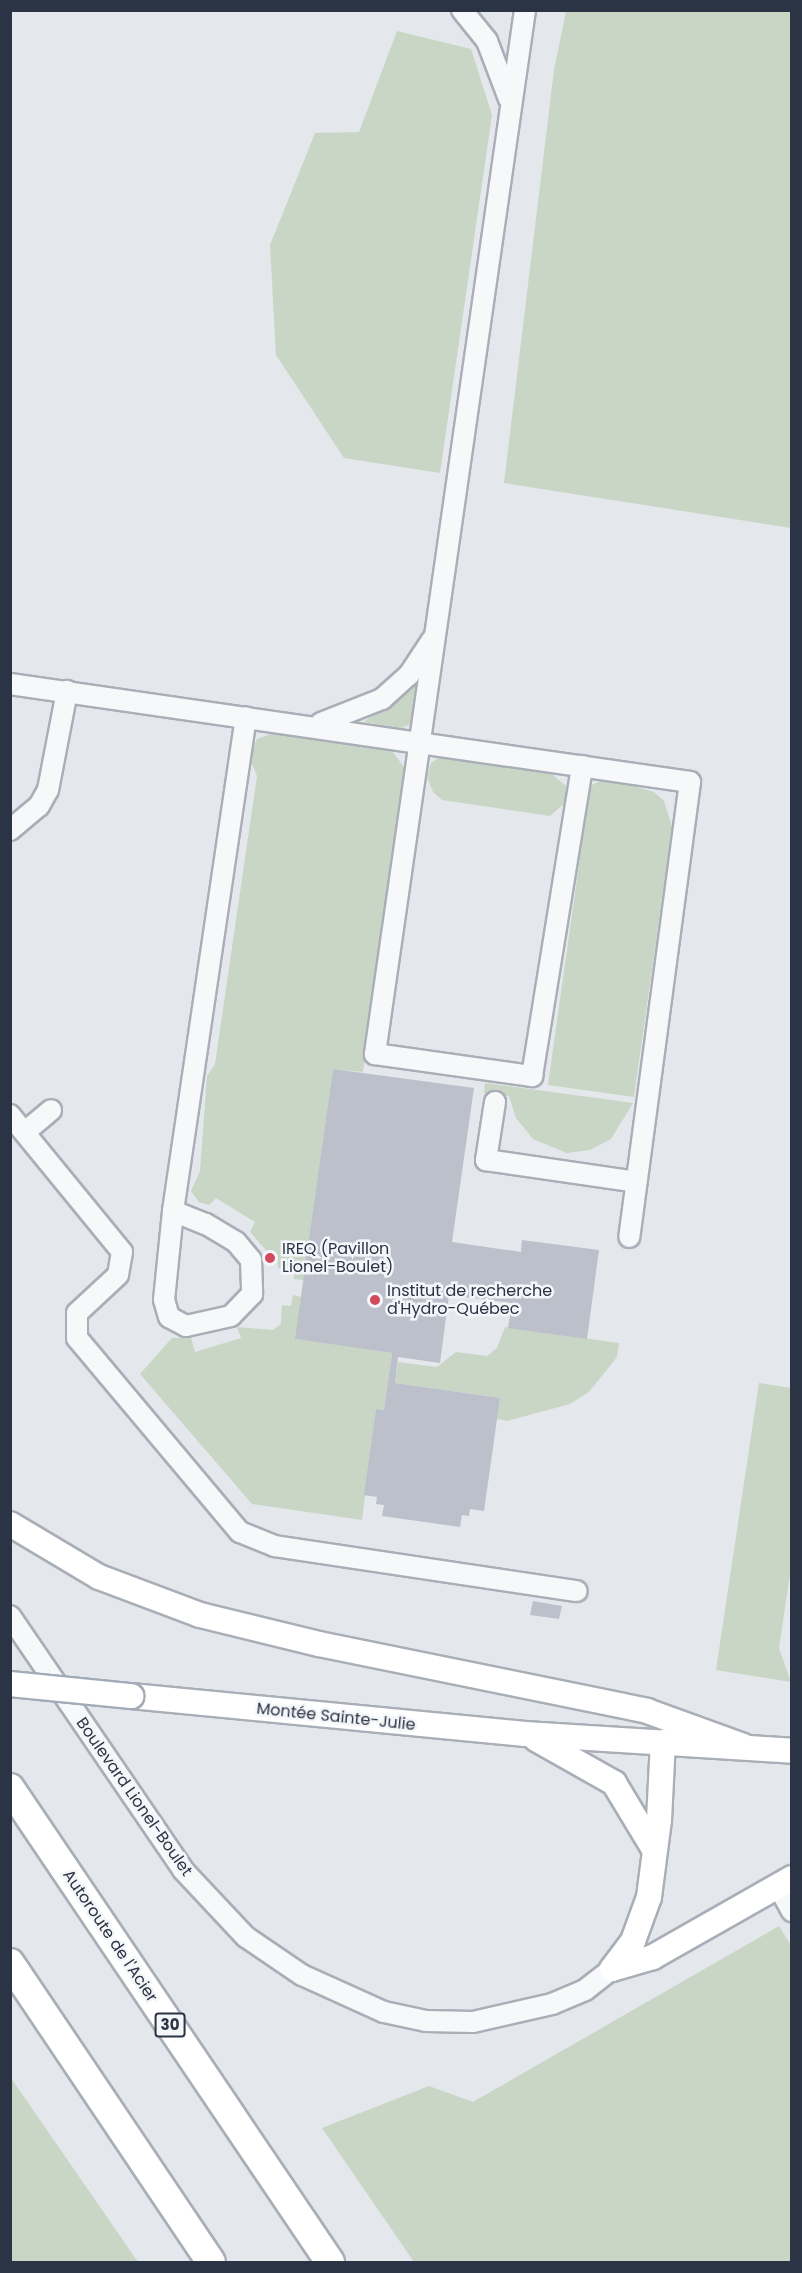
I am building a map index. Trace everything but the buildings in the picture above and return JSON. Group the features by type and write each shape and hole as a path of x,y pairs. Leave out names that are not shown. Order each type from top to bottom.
{"highway":[{"name":"Autoroute de l'Acier","path":"10,1788 330,2262"},
{"path":"10,1963 211,2262"}],"main road":[{"path":"10,1524 99,1577 200,1615 330,1646 647,1711 743,1746"},
{"name":"Montée Sainte-Julie","path":"10,1684 525,1734 663,1742"},
{"path":"525,1734 607,1777 626,1799 652,1846"},
{"path":"612,1969 642,1920 651,1886 652,1846 659,1820 663,1742 792,1751"},
{"path":"612,1969 653,1958 785,1882"}],"street":[{"path":"462,10 495,57 512,114"},
{"path":"525,10 512,114 375,1054 532,1076 582,766"},
{"path":"312,725 352,715 382,699 419,662 437,630"},
{"path":"10,684 312,725 690,782 629,1238"},
{"path":"10,830 39,806 48,790 67,691"},
{"path":"173,1211 206,1224 236,1242 251,1260 252,1294 231,1316 186,1326 165,1310 173,1211 246,717"},
{"path":"495,1102 486,1160 636,1182"},
{"path":"25,1132 51,1110"},
{"path":"10,1115 123,1252 118,1275 77,1313 77,1338 240,1532 275,1546 577,1591"},
{"name":"Boulevard Lionel-Boulet","path":"10,1616 172,1856 231,1923 288,1967 363,2005 449,2023 493,2021 532,2011 585,1990 612,1969"},
{"path":"785,1882 792,1911"}],"green space":[{"path":"566,11 791,11 791,528 504,483 554,70"},
{"path":"397,31 471,49 492,115 440,473 344,458 276,355 270,245 315,133 359,132"},
{"path":"419,679 412,724 401,728 364,722"},
{"path":"274,733 381,748 392,751 404,767 363,1072 333,1069 304,1280 294,1279 294,1270 278,1268 277,1257 270,1255 250,1232 255,1222 216,1198 209,1205 199,1202 191,1191 200,1171 207,1076 215,1064 257,776 249,757 257,739"},
{"path":"441,756 549,772 566,786 565,803 550,816 442,800 433,792 427,777 431,763"},
{"path":"606,778 654,792 664,801 672,827 634,1097 548,1085 589,793 592,785"},
{"path":"485,1083 633,1103 611,1139 590,1150 567,1153 533,1139 516,1118 509,1096 484,1093"},
{"path":"293,1295 301,1297 296,1339 392,1353 384,1410 376,1409 362,1520 252,1504 140,1374 172,1338 191,1338 195,1352 241,1338 237,1327 273,1330 281,1324 282,1305 291,1306"},
{"path":"505,1327 619,1343 617,1357 589,1392 570,1404 507,1421 497,1419 500,1398 395,1383 398,1362 437,1367 456,1352 487,1356 497,1348"},
{"path":"759,1383 791,1388 792,1561 779,1648 791,1682 716,1670"},
{"path":"779,1926 792,1947 791,2262 414,2262 322,2128 429,2086 473,2102"},
{"path":"11,2078 138,2262 11,2262"}],"place":[{"name":"IREQ (Pavillon Lionel-Boulet)","path":"270,1258"},
{"name":"Institut de recherche d'Hydro-Québec","path":"375,1300"}]}
